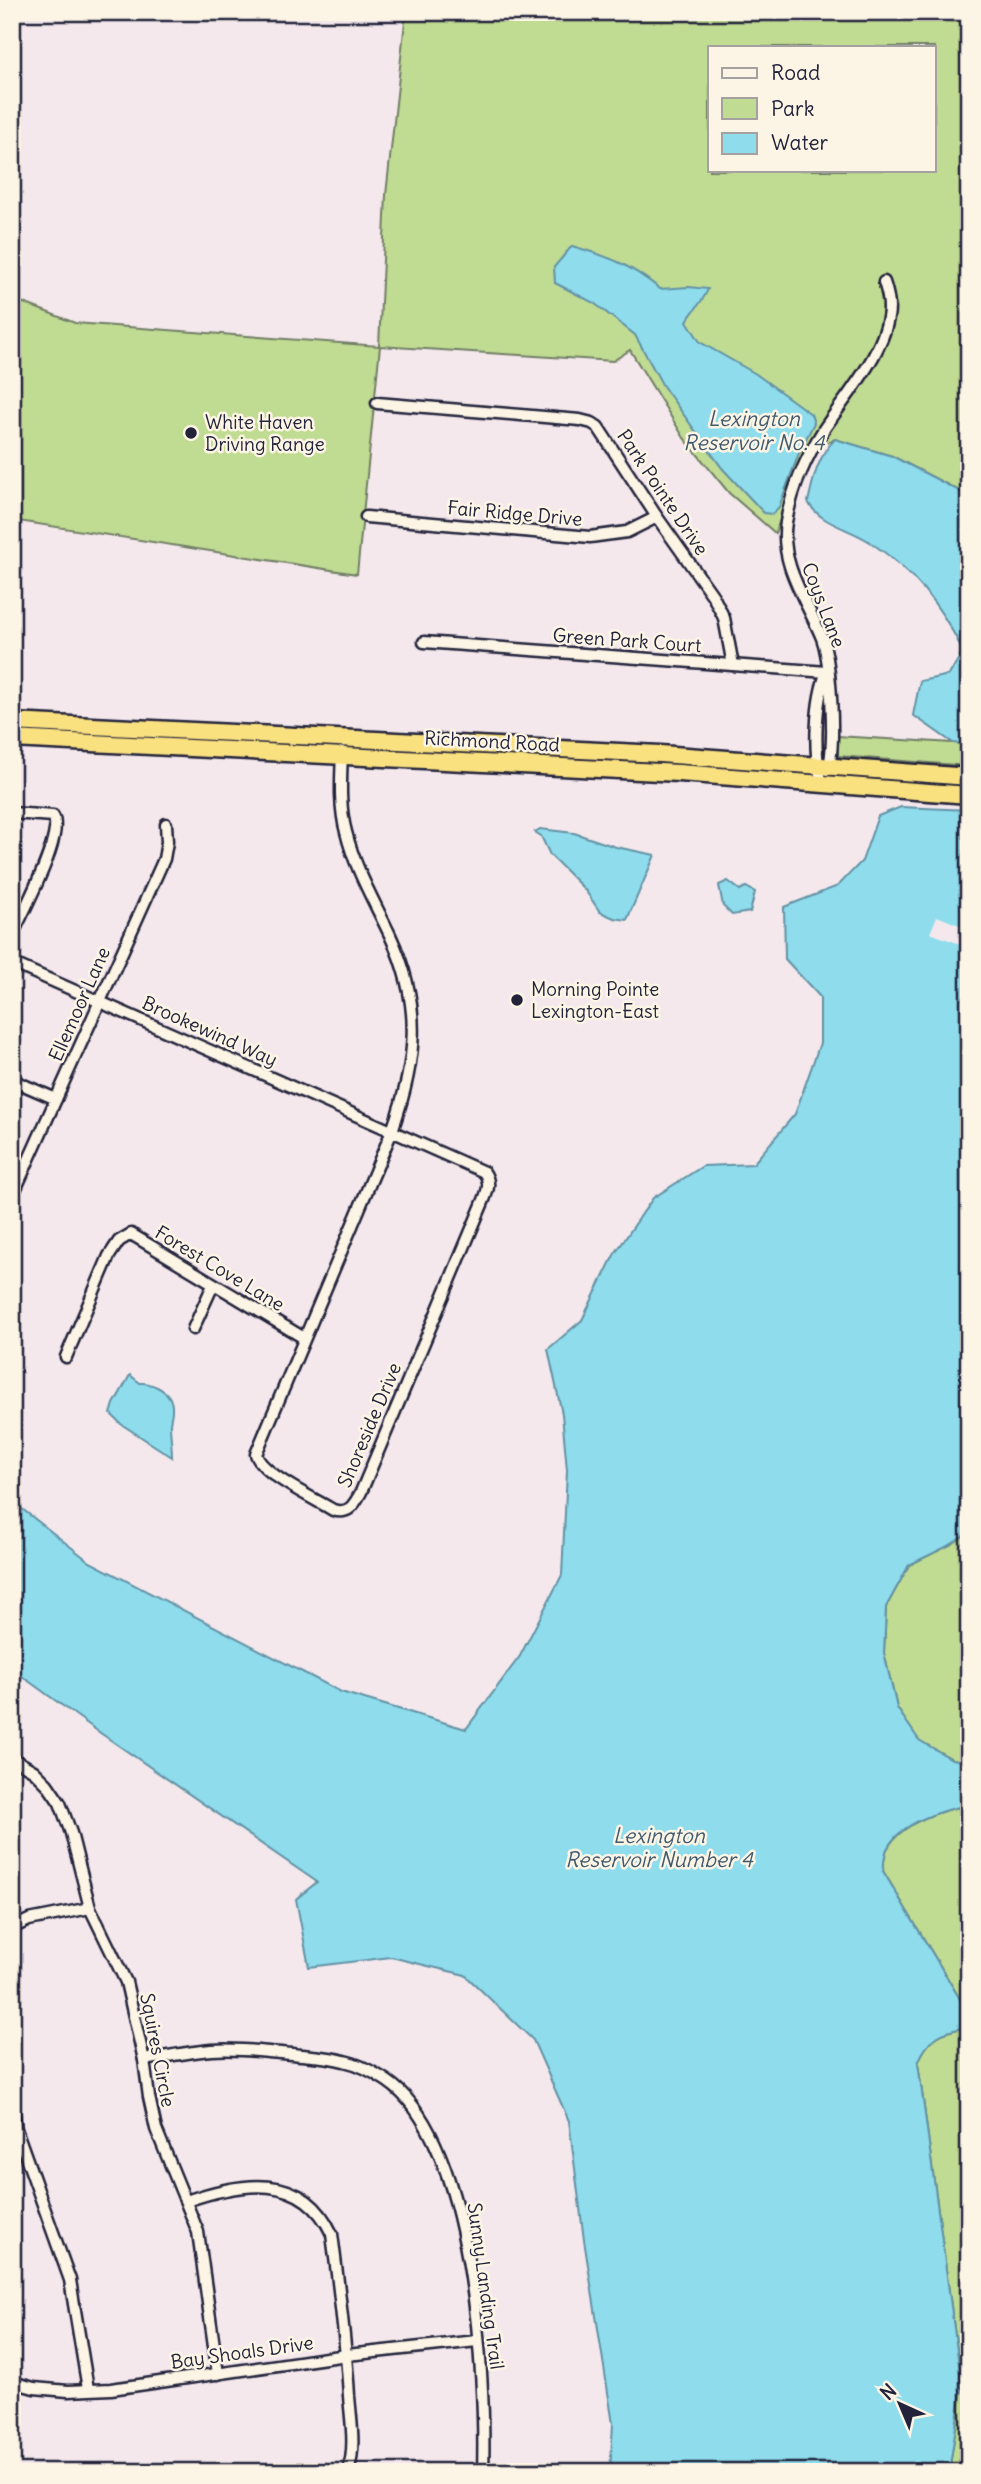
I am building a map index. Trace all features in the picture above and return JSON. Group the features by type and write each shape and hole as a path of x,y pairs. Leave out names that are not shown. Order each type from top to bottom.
{"highway":[{"name":"Richmond Road","path":"12,722 969,794"},
{"name":"Richmond Road","path":"12,738 660,754 969,778"}],"street":[{"name":"Coys Lane","path":"822,783 832,690 821,637 789,563 785,530 794,492 805,463 884,334 889,312 884,282"},
{"name":"Park Pointe Drive","path":"377,403 592,423 713,596 721,610 728,633 733,665"},
{"name":"Fair Ridge Drive","path":"366,517 590,537 627,532 657,517"},
{"name":"Green Park Court","path":"424,642 827,672"},
{"name":"Shoreside Drive","path":"342,746 341,796 345,829 356,864 397,951 405,975 412,1009 413,1046 409,1079 392,1132 256,1449 256,1457 269,1471 333,1510 343,1512 354,1505 360,1492 489,1185 484,1172 392,1132"},
{"path":"12,813 52,816 57,828 52,848 12,936"},
{"name":"Ellemoor Lane","path":"12,1197 164,859 166,824"},
{"name":"Brookewind Way","path":"12,963 392,1132"},
{"path":"12,1080 56,1099"},
{"name":"Forest Cove Lane","path":"66,1356 109,1256 119,1241 131,1234 304,1339"},
{"path":"193,1329 213,1285"},
{"name":"Squires Circle","path":"12,1758 34,1771 47,1784 60,1804 71,1833 90,1908 126,1982 156,2129 198,2232 218,2374"},
{"path":"12,1928 29,1920 90,1908"},
{"name":"Sunny Landing Trail","path":"144,2060 239,2049 346,2061 389,2083 411,2102 427,2126 456,2197 467,2254 483,2396 483,2472"},
{"path":"12,2102 16,2129 70,2280 88,2389"},
{"path":"186,2201 226,2189 273,2187 286,2189 303,2197 317,2208 332,2234 347,2355 352,2440 352,2458 348,2472"},
{"name":"Bay Shoals Drive","path":"12,2382 34,2388 111,2389 347,2355 477,2341"}],"green space":[{"path":"406,12 969,12 969,496 892,456 835,439 807,452 775,533 729,493 684,438 630,350 613,361 380,346 357,574 12,520 12,236 17,237 16,300 75,323 379,346 386,195"},
{"path":"837,736 969,744 969,766 838,756"},
{"path":"969,1532 969,1762 952,1759 919,1741 897,1708 884,1653 886,1607 909,1565 952,1544"},
{"path":"969,1805 969,2014 883,1871 887,1849 902,1831 935,1814"},
{"path":"969,2027 969,2472 949,2472 962,2387 918,2063 931,2041 944,2033"}],"water":[{"name":"Lexington Reservoir No. 4","path":"572,246 619,262 660,289 708,289 687,321 700,342 756,374 811,414 814,423 799,453 779,507 772,514 764,513 722,468 663,386 635,335 594,303 555,283 554,267"},
{"name":"Lexington Reservoir No. 4","path":"835,439 892,456 969,496 969,744 953,743 913,715 920,681 949,675 963,651 945,618 912,577 885,553 862,537 820,516 808,502 820,460"},
{"name":"Lexington Reservoir Number 4","path":"901,807 969,810 969,1532 952,1544 909,1565 886,1607 884,1653 897,1708 919,1740 952,1759 969,1762 969,1805 935,1814 902,1831 887,1849 883,1871 969,2014 969,2027 944,2033 931,2041 918,2063 962,2387 949,2472 610,2472 613,2424 584,2240 569,2121 533,2040 465,1975 391,1957 309,1967 296,1899 317,1882 12,1669 12,1501 90,1562 341,1692 466,1729 520,1656 562,1575 567,1470 562,1414 548,1349 582,1320 614,1255 653,1198 703,1166 753,1164 795,1114 820,1043 820,997 785,959 784,907 838,886 862,861 878,816"},
{"path":"540,829 574,833 616,847 655,855 627,920 600,912 585,890 550,855 541,836 535,832"},
{"path":"728,881 740,890 746,887 755,892 750,912 732,915 723,906 719,885"},
{"path":"130,1375 140,1383 158,1387 169,1397 172,1407 172,1457 121,1424 111,1414"}],"pier":[{"path":"937,916 969,929 968,947 930,933"}],"place":[{"name":"White Haven Driving Range","path":"191,433"},
{"name":"Morning Pointe Lexington-East","path":"517,1000"}]}
